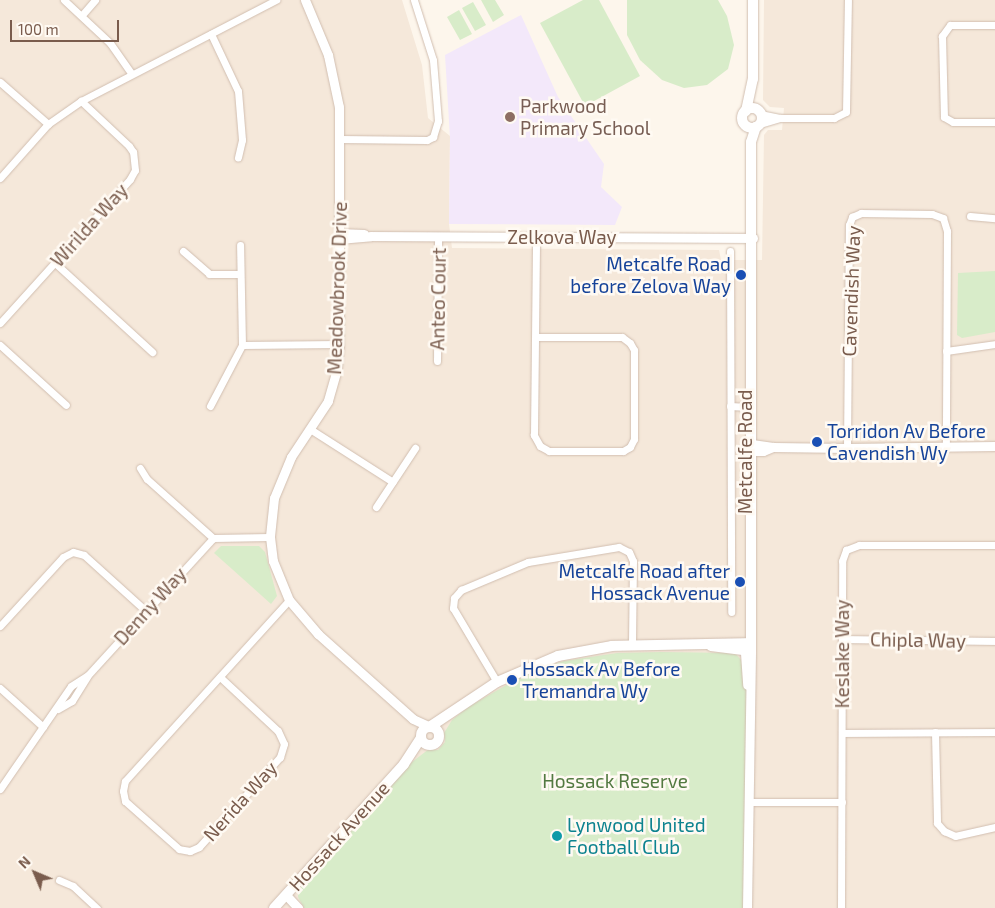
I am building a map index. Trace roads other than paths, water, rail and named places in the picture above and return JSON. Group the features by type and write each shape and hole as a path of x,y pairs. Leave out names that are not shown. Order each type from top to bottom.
{"main road":[{"name":"Metcalfe Road","path":"748,647 751,142 756,120 752,92 753,0"},
{"name":"Metcalfe Road","path":"752,92 742,118 756,120"},
{"path":"746,110 756,120"},
{"name":"Hossack Avenue","path":"274,908 404,764 428,733 497,682 558,656 589,649 632,646 748,647"}],"street":[{"path":"64,0 110,43 132,73"},
{"path":"82,15 95,0"},
{"path":"0,178 48,124 82,101 132,73 276,0"},
{"name":"Meadowbrook Drive","path":"305,0 319,28 334,76 340,139 339,344 334,385 281,476 274,498 270,537 273,561 289,600 318,634 428,733"},
{"path":"340,139 426,140 434,137 438,121 433,60 414,0"},
{"path":"756,120 834,118 846,112 848,0"},
{"path":"995,25 950,25 942,36 944,117 953,122 995,122"},
{"path":"211,34 238,91 242,140 238,158"},
{"path":"0,82 48,124"},
{"name":"Wirilda Way","path":"0,323 130,178 135,170 133,152 82,101"},
{"name":"Cavendish Way","path":"847,448 849,225 852,217 861,213 932,214 943,218 946,231 946,448"},
{"path":"970,216 995,218"},
{"name":"Zelkova Way","path":"339,236 750,238"},
{"name":"Anteo Court","path":"437,361 438,237"},
{"path":"536,237 534,435 540,446 549,452 623,451 630,447 634,439 634,350 630,342 622,337 536,337"},
{"path":"210,406 242,345 239,274 240,245"},
{"path":"182,251 208,274 239,274"},
{"path":"730,251 731,612"},
{"path":"55,263 152,352"},
{"path":"242,345 339,344"},
{"path":"946,351 995,344"},
{"path":"0,345 66,406"},
{"path":"730,406 749,407"},
{"path":"310,429 393,482"},
{"path":"748,447 946,448 995,446"},
{"path":"376,507 415,448"},
{"path":"140,468 213,538 270,537"},
{"name":"Denny Way","path":"0,789 57,710 71,686 88,674 213,538"},
{"name":"Keslake Way","path":"841,908 842,561 846,550 859,546 995,545"},
{"path":"497,682 453,608 454,598 461,590 528,562 619,547 629,552 633,561 632,646"},
{"path":"0,626 63,557 73,552 84,555 146,611"},
{"name":"Nerida Way","path":"220,677 278,731 284,744 280,757 199,847 190,851 179,849 126,801 123,791 125,781 289,600"},
{"name":"Chipla Way","path":"842,639 995,641"},
{"name":"Metcalfe Road","path":"747,908 748,647"},
{"path":"0,688 44,727"},
{"path":"935,732 937,823 944,831 955,836 995,827"},
{"path":"842,733 995,732"},
{"path":"748,802 842,802"},
{"path":"59,880 73,886 97,908"},
{"path":"286,895 298,908"}],"place":[{"name":"Parkwood Primary School","path":"510,117"},
{"name":"Metcalfe Road before Zelova Way","path":"741,275"},
{"name":"Torridon Av Before Cavendish Wy","path":"817,442"},
{"name":"Metcalfe Road after Hossack Avenue","path":"740,582"},
{"name":"Hossack Av Before Tremandra Wy","path":"512,680"},
{"name":"Lynwood United Football Club","path":"557,836"}],"park label":[{"name":"Hossack Reserve","path":"615,781"}]}
